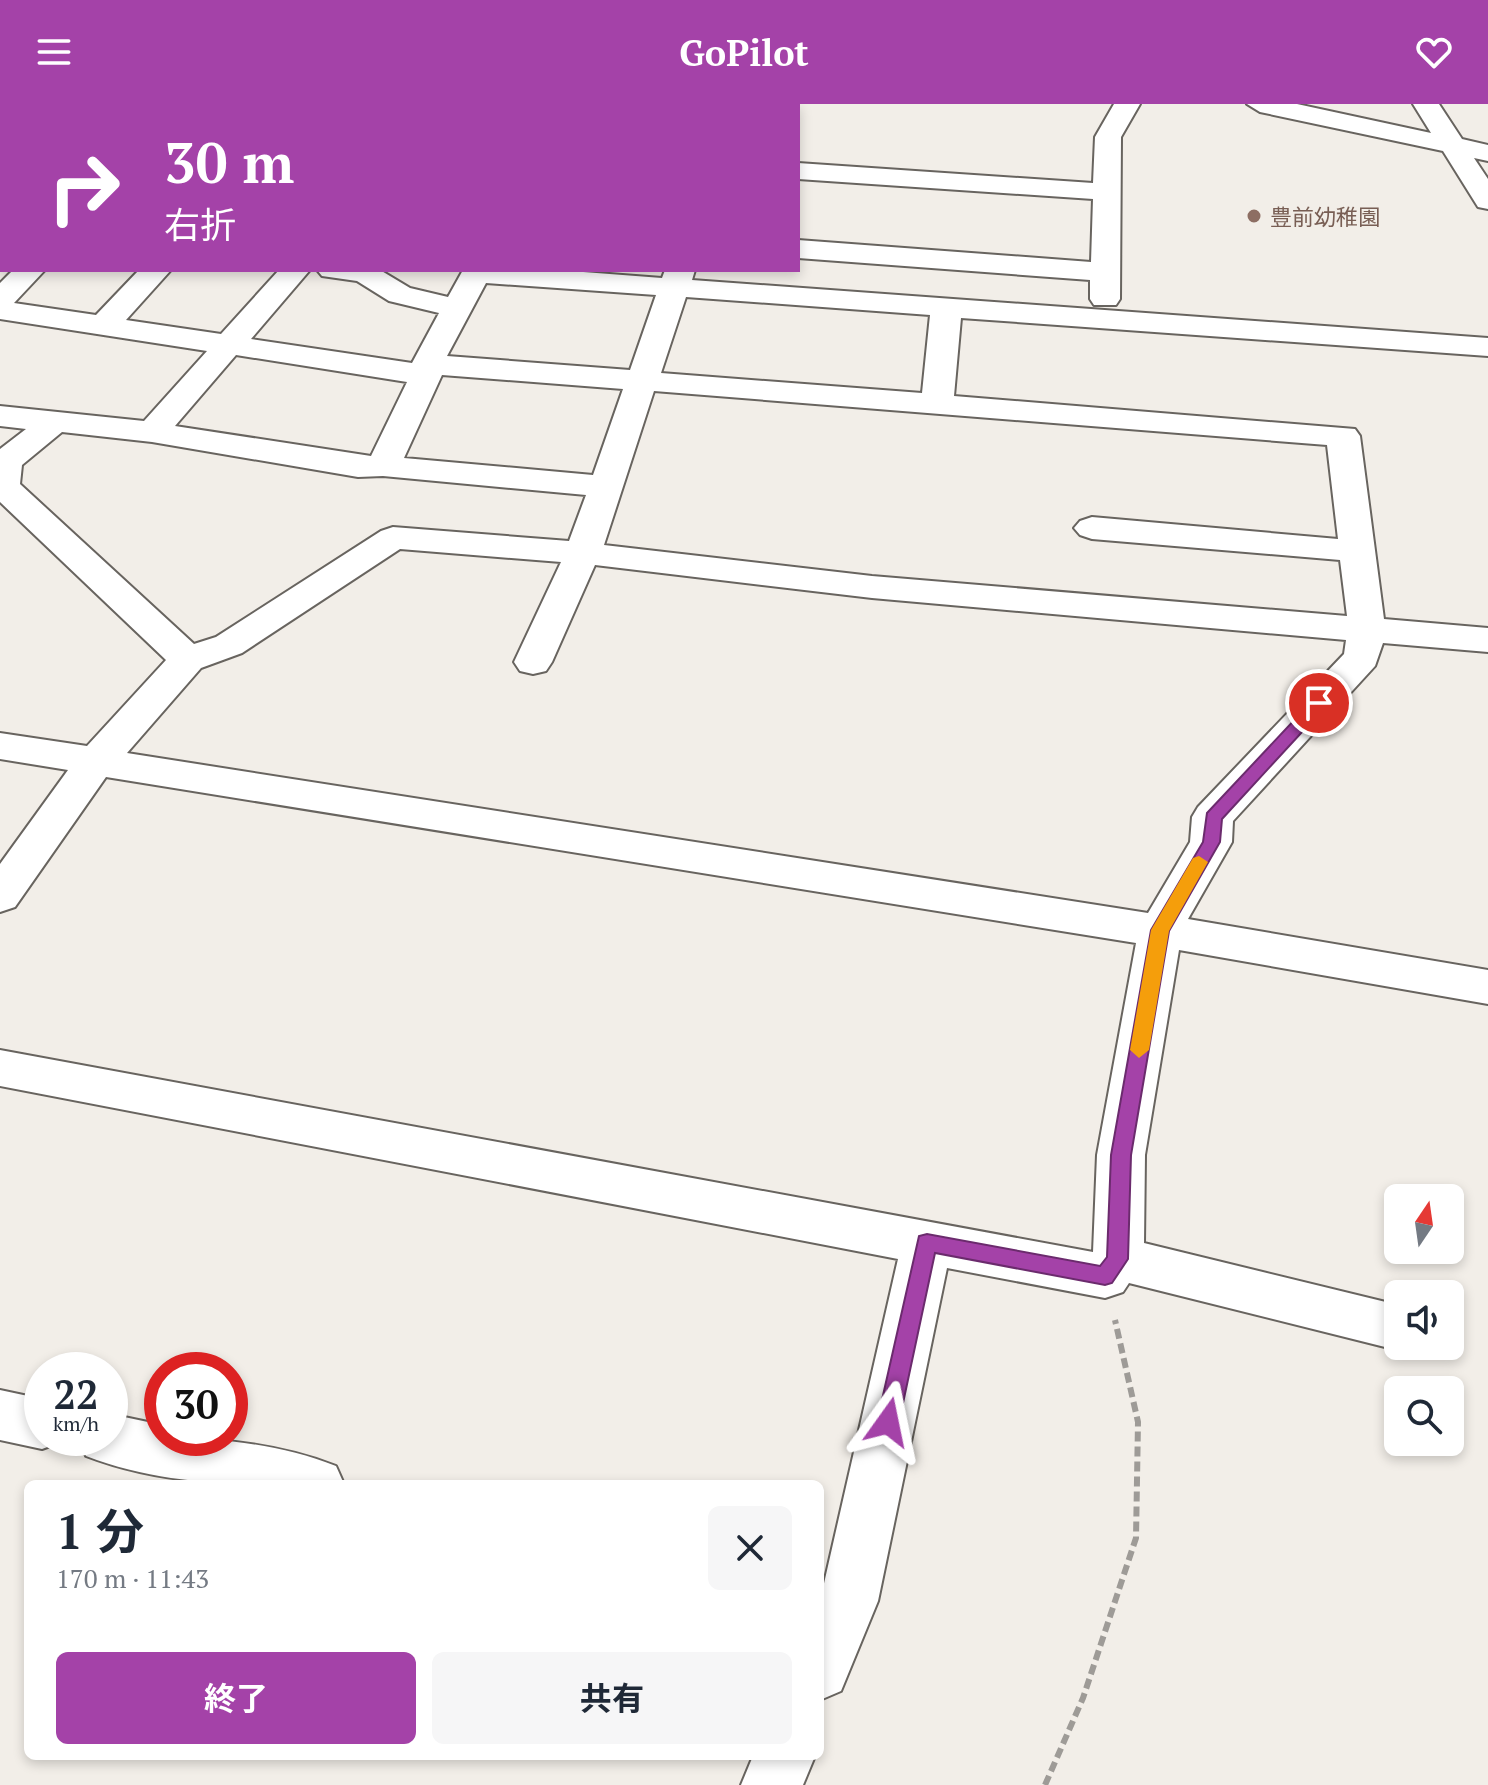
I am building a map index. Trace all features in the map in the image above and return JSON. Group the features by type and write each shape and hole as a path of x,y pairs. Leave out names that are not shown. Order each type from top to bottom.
{"street":[{"path":"1104,321 1108,137 1127,104"},
{"path":"1260,104 1488,153"},
{"path":"1426,104 1488,201"},
{"path":"800,171 1109,192"},
{"path":"800,249 1106,272"},
{"path":"0,300 28,272"},
{"path":"102,327 154,272"},
{"path":"152,432 293,272"},
{"path":"353,272 364,273 400,295 457,308"},
{"path":"383,466 427,369 477,272 678,279 946,309 1488,347"},
{"path":"533,662 583,553 678,279"},
{"path":"937,404 946,309"},
{"path":"0,310 228,347 427,369 642,381 1343,436 1367,630 1362,657 1213,817 1211,842 1160,930 1121,1155 1111,1268"},
{"path":"0,416 152,432 358,467 383,466 604,486"},
{"path":"54,422 5,462 3,486 188,659"},
{"path":"1092,528 1357,551"},
{"path":"0,896 95,763 188,659 229,645 393,538 583,553 872,587 1488,640"},
{"path":"0,746 1160,930 1488,987"},
{"path":"0,1068 927,1243 1111,1268 1384,1324"},
{"path":"824,1651 835,1597 927,1243"},
{"path":"0,1415 24,1420"},
{"path":"128,1443 298,1480"},
{"path":"772,1785 782,1760"}],"path":[{"path":"1045,1785 1083,1698 1136,1538 1138,1422 1111,1268"}],"slow traffic":[{"path":"1139,1050 1160,930 1199,862"}],"place":[{"name":"豊前幼稚園","path":"1254,216"}],"route":[{"path":"888,1422 927,1243 1105,1276 1118,1259 1121,1155 1160,930 1211,842 1213,817 1319,703"}]}
